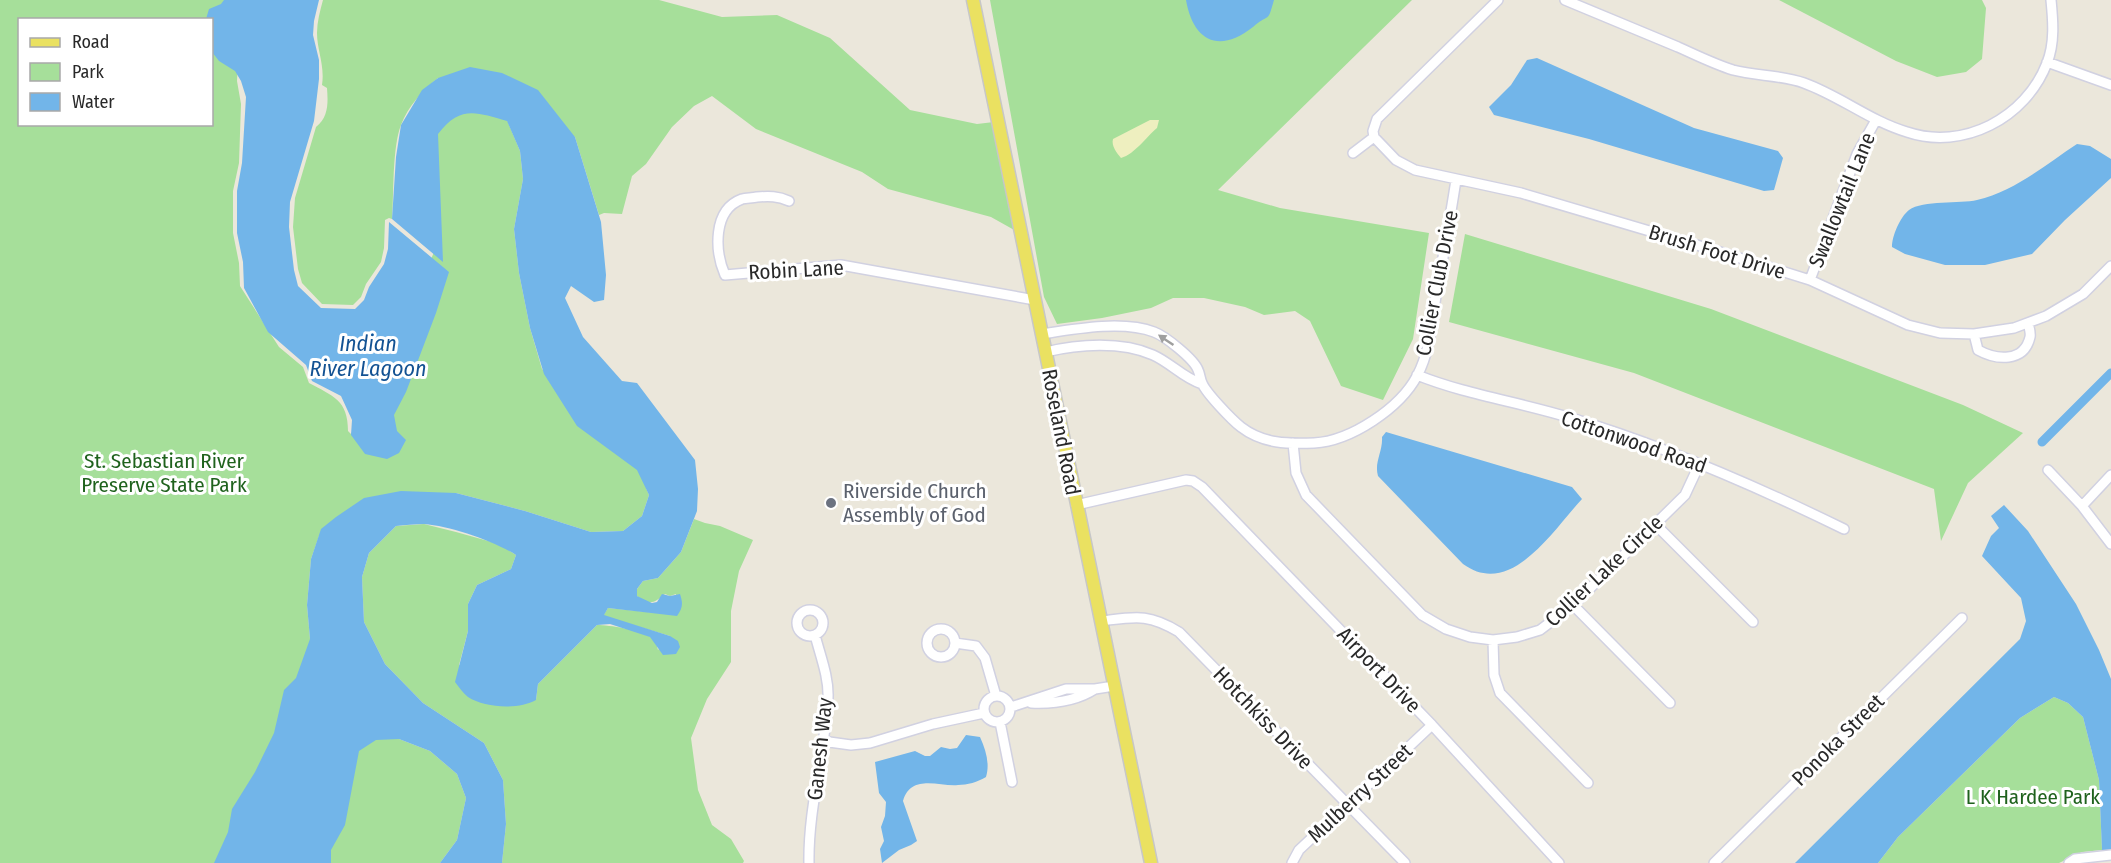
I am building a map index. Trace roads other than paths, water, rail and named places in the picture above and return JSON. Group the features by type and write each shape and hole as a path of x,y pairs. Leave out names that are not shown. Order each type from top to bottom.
{"main road":[{"name":"Roseland Road","path":"973,0 1151,863"}],"street":[{"path":"1353,153 1374,137 1373,130 1377,119 1498,0"},
{"path":"1565,0 1731,69 1802,82 1876,120 1908,133 1931,137 1958,136 1977,132 2005,118 2025,98 2048,62 2053,24 2051,0"},
{"path":"2048,62 2111,85"},
{"name":"Swallowtail Lane","path":"1810,280 1857,154 1876,120"},
{"name":"Brush Foot Drive","path":"1374,137 1396,160 1415,170 1485,184 1521,194 1810,280 1908,325 1940,333 1974,334 2014,328 2046,316 2083,294 2111,266"},
{"name":"Collier Club Drive","path":"1042,334 1092,328 1128,327 1155,332 1177,348 1198,368 1202,384 1240,427 1256,437 1271,442 1293,444 1322,442 1355,431 1384,413 1404,393 1417,375 1428,343 1456,180"},
{"name":"Robin Lane","path":"789,201 777,196 741,200 727,211 719,228 719,262 725,275 841,265 1035,300"},
{"path":"1974,334 1978,350 1988,356 2000,359 2014,356 2024,348 2030,336 2028,322"},
{"path":"1092,328 1093,345"},
{"name":"Collier Club Drive","path":"1046,352 1068,346 1093,345 1131,349 1152,355 1189,380 1202,384"},
{"name":"Cottonwood Road","path":"1417,375 1446,387 1569,417 1636,440 1737,478 1844,529"},
{"name":"Collier Lake Circle","path":"1293,444 1296,473 1306,495 1422,615 1446,629 1470,637 1493,640 1517,637 1540,630 1573,605 1685,495 1700,465"},
{"path":"2048,470 2082,506 2111,544"},
{"path":"2082,506 2111,476"},
{"name":"Airport Drive","path":"1076,505 1186,480 1194,481 1432,725 1559,863"},
{"path":"1655,524 1753,622"},
{"path":"1573,605 1670,703"},
{"name":"Hotchkiss Drive","path":"1101,621 1139,617 1161,621 1179,632 1405,863"},
{"name":"Ponoka Street","path":"1714,863 1962,618"},
{"name":"Ganesh Way","path":"809,863 815,788 828,697 826,676 814,636"},
{"path":"1493,640 1494,675 1500,693 1588,783"},
{"path":"955,643 976,646 986,658 996,696"},
{"path":"1011,707 1029,703 1058,702 1077,693 1114,686"},
{"path":"1029,703 1056,691 1077,693"},
{"path":"1056,691 1058,702"},
{"path":"984,713 986,702 996,696"},
{"path":"984,713 990,720 1000,722 1009,716 1011,707 1007,700 996,696"},
{"path":"822,741 870,743 933,724 984,713"},
{"path":"1000,722 1012,782"},
{"name":"Mulberry Street","path":"1292,863 1299,850 1432,725"},
{"path":"2069,863 2075,859 2106,855"}],"water":[{"name":"Indian River Lagoon","path":"224,0 319,0 313,35 319,60 314,121 290,202 289,227 298,286 321,308 355,309 364,300 369,287 384,264 388,249 389,222 449,272 406,392 394,415 397,431 406,440 399,453 387,459 365,454 351,435 352,420 341,396 312,381 306,365 268,332 244,288 243,262 237,233 237,191 242,163 246,97 235,71 219,61 213,53 213,18 206,18 209,9 221,4"},
{"path":"1186,0 1274,0 1267,17 1241,35 1219,41 1201,34 1189,14"},
{"path":"1537,58 1694,128 1778,151 1783,158 1774,190 1764,191 1589,139 1494,115 1489,107 1511,85 1527,60"},
{"path":"470,67 502,73 538,90 575,137 601,222 606,275 604,300 594,302 571,286 565,298 583,337 622,381 637,383 695,460 698,489 697,511 681,552 658,578 643,581 637,589 637,596 652,603 657,602 662,594 670,596 680,594 682,605 679,613 677,616 608,608 604,615 670,636 678,641 680,647 676,654 663,655 650,637 610,624 597,625 538,684 536,700 511,706 483,704 475,701 466,695 455,682 468,631 468,604 477,585 511,569 516,555 459,531 424,524 396,526 369,553 362,577 364,622 385,664 423,703 484,743 503,780 506,824 502,863 440,863 457,840 466,798 457,774 430,751 399,739 376,740 359,751 345,825 331,850 331,863 214,863 228,832 232,809 255,772 274,733 284,690 296,678 310,639 307,605 311,559 321,529 364,498 401,491 456,493 525,511 591,532 623,531 642,516 649,495 637,470 577,426 544,374 530,328 519,273 514,229 523,179 520,151 507,121 469,113 454,118 438,134 443,262 392,219 396,157 401,125 422,90 438,78"},
{"path":"2077,144 2090,146 2111,159 2111,178 2032,254 1985,265 1945,265 1905,254 1892,247 1897,227 1909,210 1932,203 1970,201 1991,196 2017,184"},
{"path":"1386,432 1572,487 1582,499 1530,556 1514,567 1498,573 1481,573 1463,564 1378,476 1377,466 1382,437"},
{"path":"2004,505 2028,531 2076,604 2111,679 2111,850 2102,850 2099,780 2083,717 2068,703 2054,697 2020,718 1898,837 1878,863 1795,863 2020,639 2026,621 2021,598 1982,556 1991,536 1999,528 1991,516"},
{"path":"966,735 980,737 987,757 986,777 965,784 927,783 912,787 903,801 917,841 899,850 882,863 880,849 884,841 881,827 886,802 879,793 875,762 915,751 930,756 941,747 957,748"}],"waterway":[{"path":"2042,442 2111,373"}],"place":[{"name":"Riverside Church Assembly of God","path":"831,503"}],"park label":[{"name":"St. Sebastian River Preserve State Park","path":"164,473"},
{"name":"L K Hardee Park","path":"2033,797"}]}
